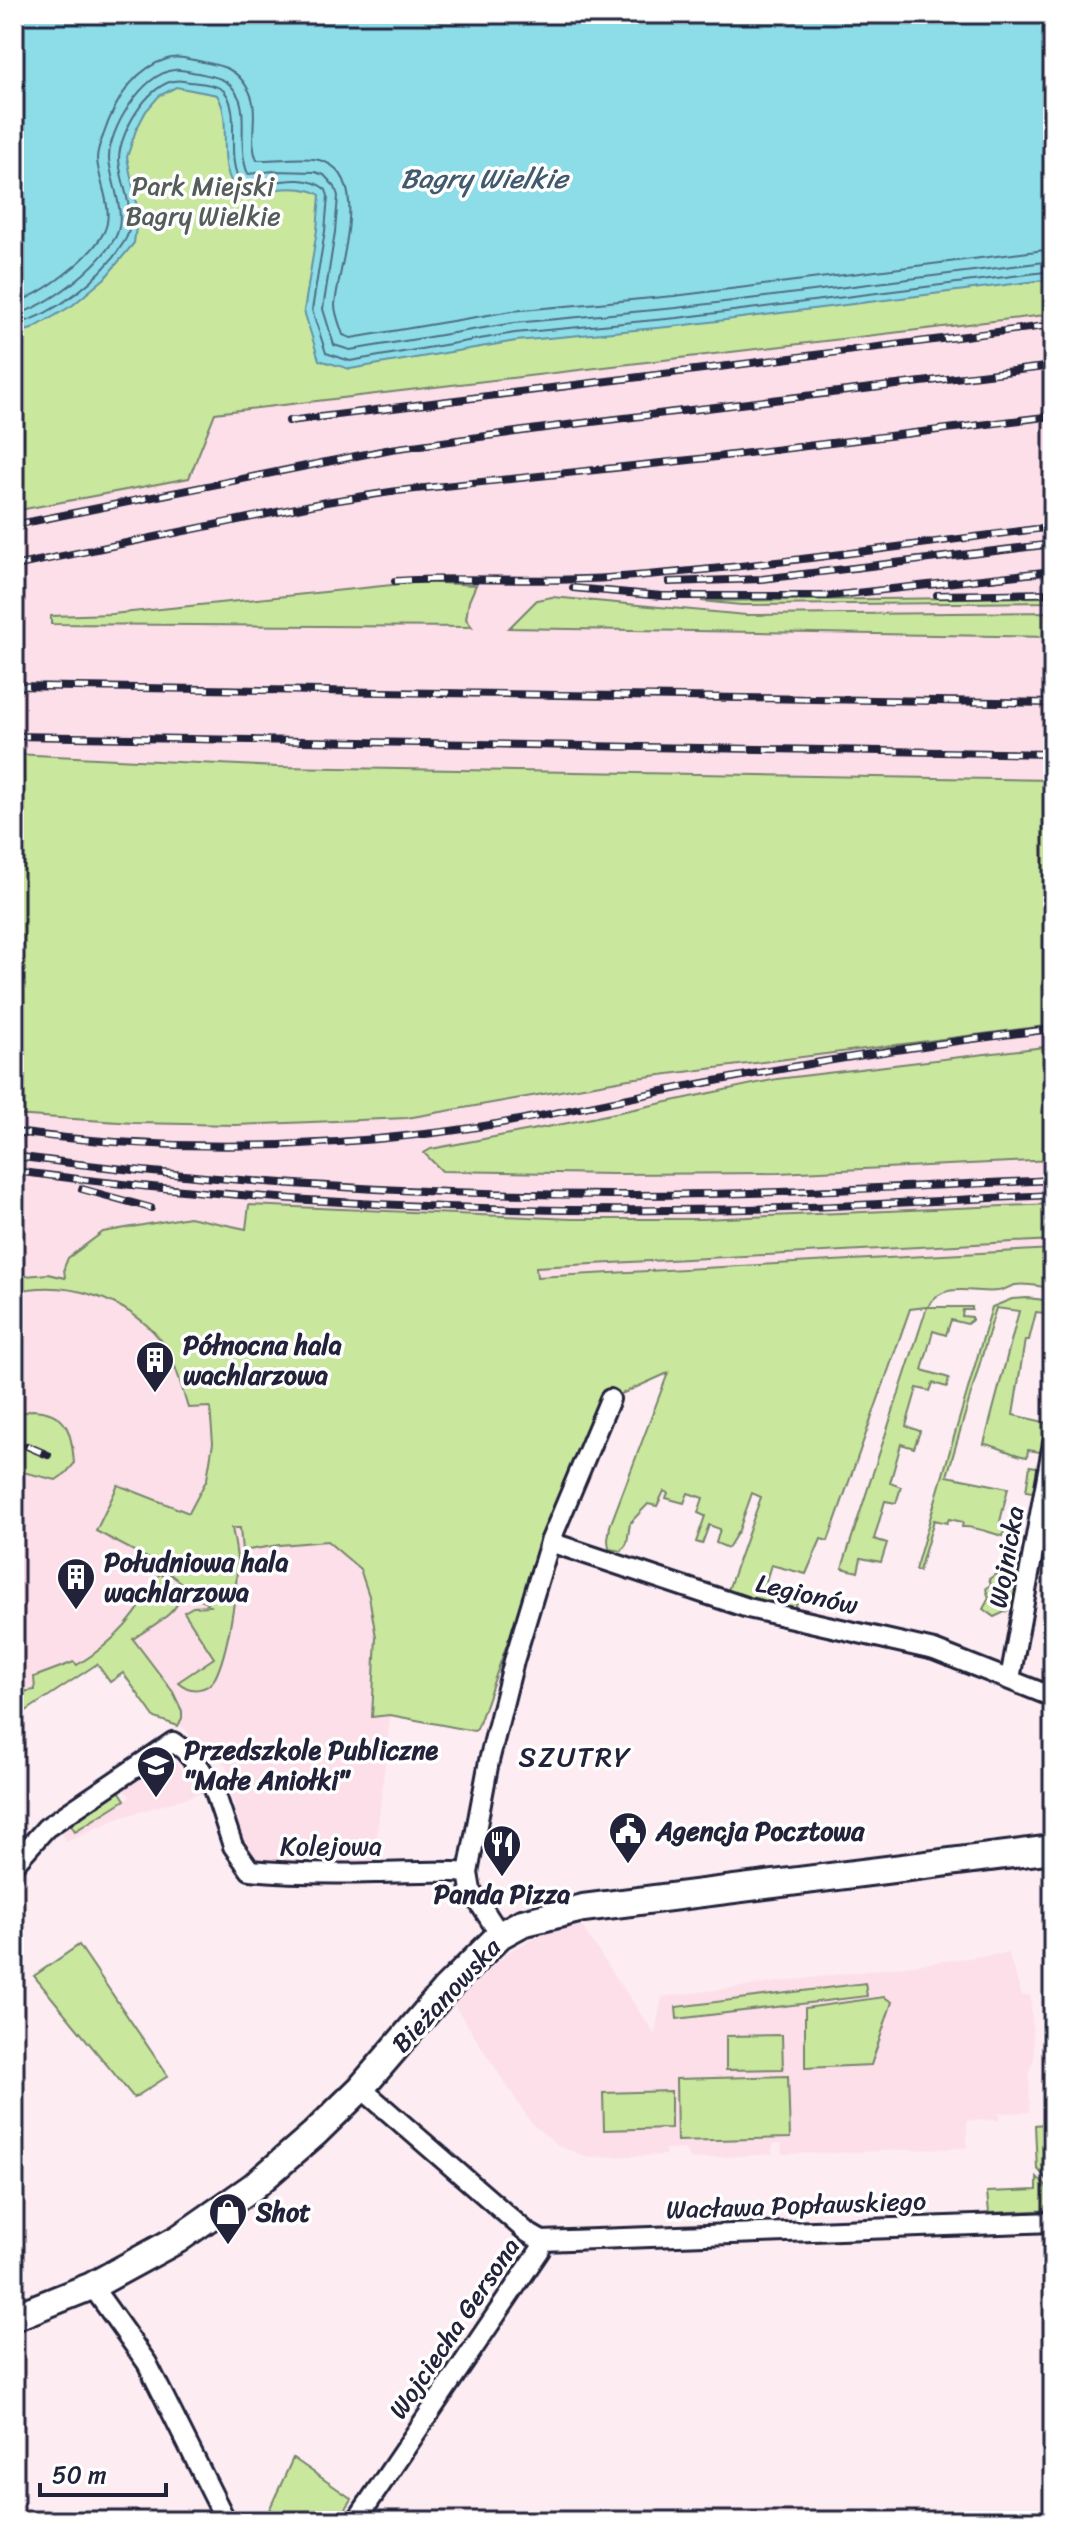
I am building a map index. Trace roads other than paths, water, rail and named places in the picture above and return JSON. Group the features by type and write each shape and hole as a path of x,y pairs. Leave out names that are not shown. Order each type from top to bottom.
{"street":[{"path":"500,1935 471,1890 468,1873 489,1761 514,1661 550,1542 610,1399"},
{"name":"Wojnicka","path":"1010,1679 1053,1443"},
{"name":"Legionów","path":"550,1542 736,1605 934,1650 1053,1697"},
{"name":"Kolejowa","path":"14,1864 46,1828 173,1742 184,1750 214,1789 233,1846 250,1870 279,1873 439,1870 468,1873"},
{"name":"Bieżanowska","path":"14,2317 92,2286 178,2239 254,2186 361,2088 445,1990 500,1935 522,1923 583,1908 1053,1849"},
{"name":"Wojciecha Gersona","path":"356,2521 540,2250 542,2241 528,2233 361,2088"},
{"name":"Wacława Popławskiego","path":"542,2241 1053,2222"},
{"path":"92,2286 147,2363 226,2521"}],"water":[{"name":"Bagry Wielkie","path":"14,14 1053,14 1053,279 678,326 516,341 350,369 319,360 304,311 320,195 292,188 240,195 227,170 224,118 217,95 176,87 159,96 146,111 127,157 138,212 134,243 105,278 73,305 32,329 14,334"}],"railway":[{"path":"289,421 1053,325"},
{"path":"14,525 391,449 1053,366"},
{"path":"14,566 326,502 397,491 708,458 1053,416"},
{"path":"395,581 580,579 663,574 1053,527"},
{"path":"669,582 762,579 1053,544"},
{"path":"573,588 662,596 829,596 1053,571"},
{"path":"937,595 1053,593"},
{"path":"14,686 1053,703"},
{"path":"14,736 1053,754"},
{"path":"14,1132 117,1142 220,1146 322,1143 425,1134 493,1125 828,1061 1053,1029"},
{"path":"14,1156 237,1180 462,1193 722,1194 1053,1180"},
{"path":"14,1171 260,1197 507,1209 767,1208 1053,1195"},
{"path":"82,1189 151,1208"},
{"path":"27,1446 48,1455"}],"place":[{"name":"Północna hala wachlarzowa","path":"155,1394"},
{"name":"Południowa hala wachlarzowa","path":"76,1611"},
{"name":"Przedszkole Publiczne \"Małe Aniołki\"","path":"156,1799"},
{"name":"Agencja Pocztowa","path":"628,1865"},
{"name":"Panda Pizza","path":"502,1878"},
{"name":"Shot","path":"228,2246"}],"district":[{"name":"SZUTRY","path":"575,1756"}],"park label":[{"name":"Park Miejski Bagry Wielkie","path":"203,201"}]}
